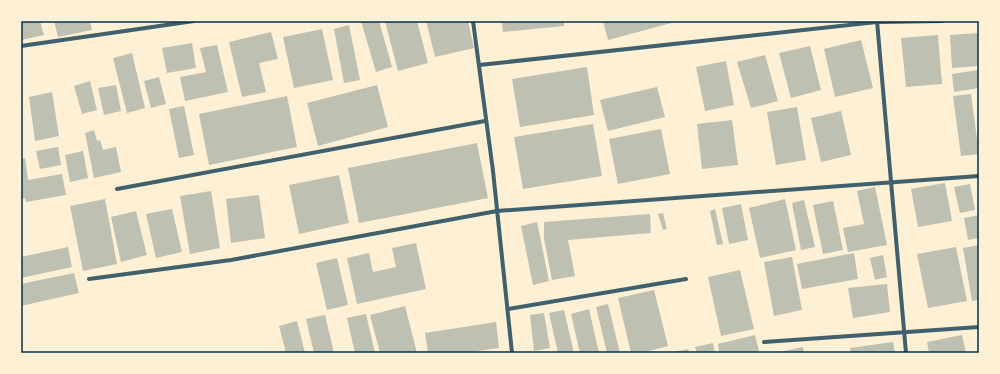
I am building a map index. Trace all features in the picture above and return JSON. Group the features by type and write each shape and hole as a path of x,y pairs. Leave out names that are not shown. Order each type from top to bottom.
{"street":[{"path":"21,46 194,21"},
{"path":"473,21 480,65 485,121 493,171 512,353"},
{"path":"480,65 877,22 942,21"},
{"path":"877,22 906,353"},
{"path":"117,189 485,121"},
{"path":"89,279 231,260 497,211 979,176"},
{"path":"508,309 686,279"},
{"path":"764,342 979,327"}],"building":[{"path":"21,21 40,21 44,35 22,40"},
{"path":"54,21 90,21 92,30 58,37"},
{"path":"361,21 379,21 392,67 376,72"},
{"path":"385,21 417,21 428,63 398,71"},
{"path":"426,21 468,21 474,48 435,57"},
{"path":"502,21 564,21 564,26 503,32"},
{"path":"603,21 679,21 608,40"},
{"path":"349,25 360,80 344,83 334,29"},
{"path":"322,29 333,80 294,88 283,37"},
{"path":"271,32 278,59 259,63 266,92 242,97 229,42"},
{"path":"979,33 979,66 952,68 950,35"},
{"path":"938,35 942,84 906,87 901,38"},
{"path":"861,40 873,88 835,97 824,49"},
{"path":"192,43 196,68 167,73 162,48"},
{"path":"217,45 228,92 185,101 180,77 206,72 200,48"},
{"path":"810,46 821,90 791,98 779,53"},
{"path":"132,53 145,108 127,113 113,58"},
{"path":"765,55 778,101 751,108 737,62"},
{"path":"726,61 734,105 705,111 696,67"},
{"path":"587,67 594,115 520,127 512,79"},
{"path":"979,70 979,88 954,92 952,74"},
{"path":"159,77 166,104 151,108 144,81"},
{"path":"90,81 97,110 82,114 74,86"},
{"path":"116,85 121,111 104,115 98,88"},
{"path":"377,85 388,127 318,146 307,103"},
{"path":"657,87 665,117 608,131 600,100"},
{"path":"52,92 59,136 35,141 29,97"},
{"path":"971,94 979,154 961,156 953,96"},
{"path":"287,96 297,147 209,165 199,114"},
{"path":"184,106 194,155 179,158 169,109"},
{"path":"797,107 806,160 776,165 767,112"},
{"path":"841,111 851,155 821,162 811,118"},
{"path":"732,120 738,165 702,169 697,124"},
{"path":"593,124 602,176 523,189 514,137"},
{"path":"661,129 670,174 618,184 609,139"},
{"path":"94,130 97,141 100,140 103,150 116,147 121,172 94,178 85,133"},
{"path":"477,143 488,198 359,223 348,168"},
{"path":"58,147 61,165 40,169 36,151"},
{"path":"83,151 88,178 70,182 65,155"},
{"path":"25,158 28,180 62,174 66,195 26,202 25,198 21,199 21,159"},
{"path":"339,175 349,223 299,234 289,185"},
{"path":"945,183 952,221 918,227 911,189"},
{"path":"970,184 975,210 960,213 954,187"},
{"path":"875,187 887,245 848,252 843,228 864,224 857,191"},
{"path":"211,191 220,248 190,254 180,196"},
{"path":"259,195 265,238 231,243 226,199"},
{"path":"105,199 117,264 83,271 70,206"},
{"path":"785,199 796,250 760,258 749,208"},
{"path":"804,200 815,247 801,250 792,203"},
{"path":"833,201 843,250 823,254 813,205"},
{"path":"741,204 748,240 729,244 722,208"},
{"path":"172,209 182,252 156,258 146,214"},
{"path":"715,209 723,244 717,245 710,211"},
{"path":"136,211 147,255 121,262 111,217"},
{"path":"663,213 667,229 663,230 658,214"},
{"path":"650,214 651,233 568,240 575,276 552,280 544,239 544,222"},
{"path":"979,215 979,238 968,240 964,218"},
{"path":"537,222 549,281 533,285 521,226"},
{"path":"416,243 426,289 357,304 347,258 369,253 373,272 396,267 392,248"},
{"path":"979,245 979,300 972,301 963,248"},
{"path":"68,247 72,267 21,278 21,257"},
{"path":"956,247 967,301 928,308 917,254"},
{"path":"854,253 858,279 802,289 797,264"},
{"path":"883,255 887,277 875,280 870,258"},
{"path":"792,257 802,310 774,316 764,262"},
{"path":"337,258 348,305 327,310 316,263"},
{"path":"740,270 754,329 721,336 708,277"},
{"path":"74,273 79,293 21,306 21,284"},
{"path":"887,284 890,312 853,318 848,288"},
{"path":"654,290 668,346 641,353 631,353 618,298"},
{"path":"608,304 620,353 607,353 596,307"},
{"path":"405,306 417,353 380,353 370,315"},
{"path":"589,309 599,353 580,353 571,314"},
{"path":"564,310 574,353 558,353 549,313"},
{"path":"544,313 550,348 534,351 530,315"},
{"path":"366,314 375,353 355,353 347,318"},
{"path":"325,315 334,353 314,353 306,319"},
{"path":"297,321 305,353 286,353 279,326"},
{"path":"496,322 499,348 464,353 428,353 425,333"},
{"path":"755,335 759,351 748,353 719,353 718,344"},
{"path":"962,335 966,353 929,353 927,342"},
{"path":"893,342 895,353 851,353 850,348"},
{"path":"713,343 715,353 697,353 695,347"},
{"path":"803,347 804,353 780,353 780,352"},
{"path":"688,349 689,353 674,353 674,352"}]}
